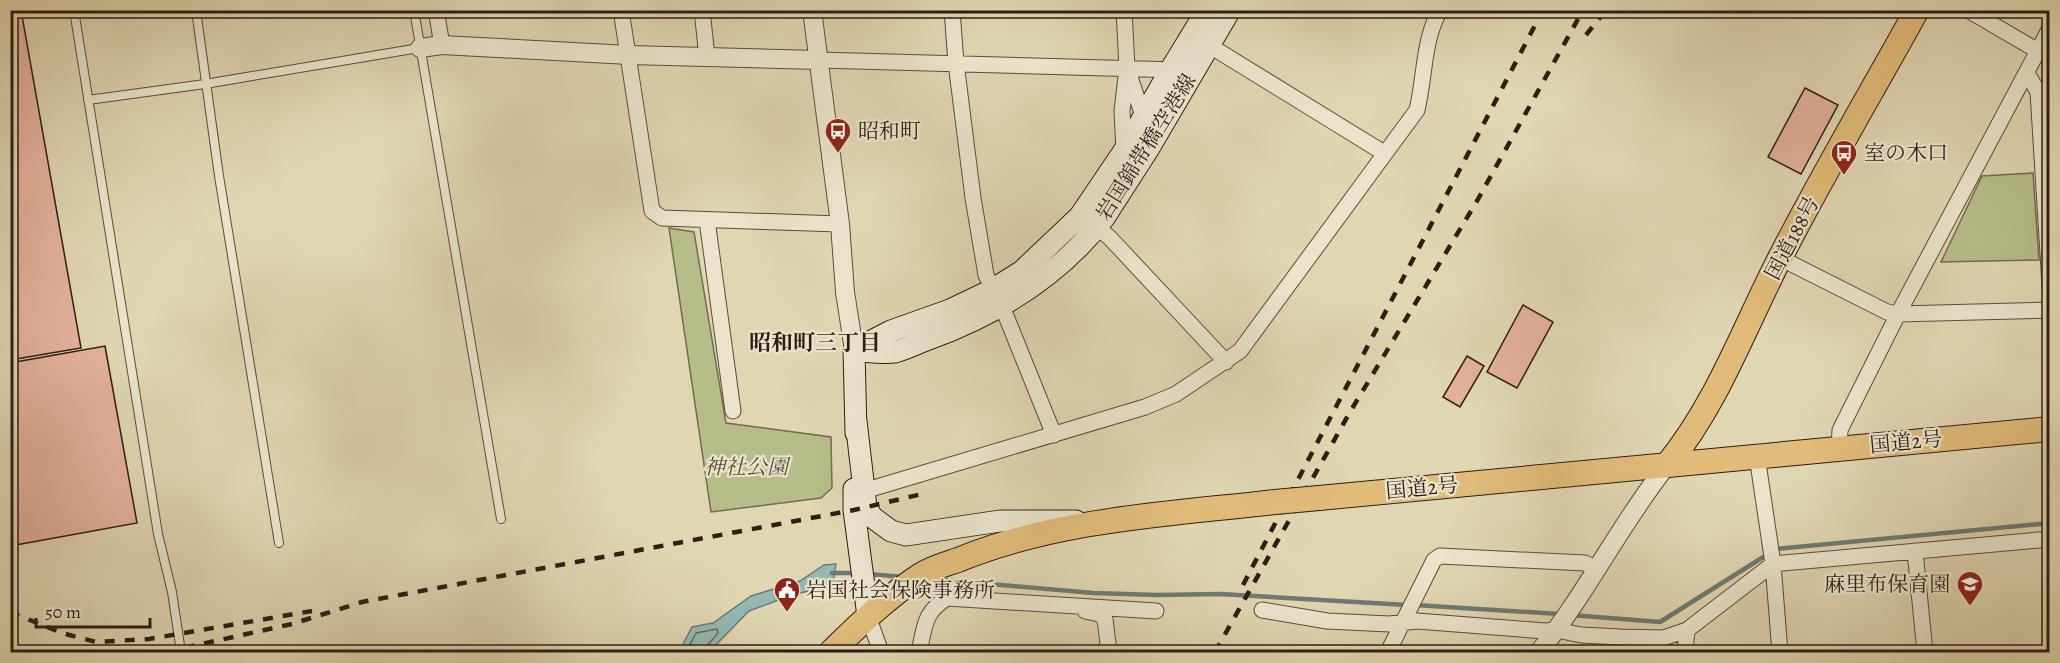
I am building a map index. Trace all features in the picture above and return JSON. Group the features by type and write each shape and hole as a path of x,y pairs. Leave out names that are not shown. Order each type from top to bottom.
{"highway":[{"name":"国道188号","path":"1667,465 1688,439 1707,409 1780,258 1917,10"},
{"name":"国道2号","path":"831,652 868,616 922,574 982,550 1035,534 1102,522 1275,502 2049,429"}],"main road":[{"name":"岩国錦帯橋空港線","path":"854,350 891,331 950,310 997,298 1022,271 1088,222 1149,148 1192,73 1207,10"},
{"name":"岩国錦帯橋空港線","path":"1088,222 1124,151 1171,69 1230,10"},
{"path":"854,350 859,492 854,510 868,616"},
{"path":"859,492 872,517 891,531 906,535 1000,521 1102,522"}],"street":[{"path":"436,10 442,45"},
{"path":"621,10 652,212 662,218 840,224"},
{"path":"702,10 707,57"},
{"path":"812,10 854,350"},
{"path":"952,10 956,63 973,198 986,275 1054,435"},
{"path":"1124,10 1127,68 1122,111 1124,151"},
{"path":"859,492 1145,407 1176,394 1240,351 1417,110 1423,87 1429,39 1440,10"},
{"path":"1968,10 2038,51"},
{"path":"1839,448 1840,430 1898,314 2049,28"},
{"path":"1200,40 1384,153"},
{"path":"420,48 442,45 629,55 1171,69 1192,73"},
{"path":"1127,68 1144,116 1149,148"},
{"path":"2027,73 2038,92 2046,170 2049,286"},
{"path":"706,220 733,411"},
{"path":"1088,222 1109,237 1226,362"},
{"path":"1780,258 1887,312 1898,314 2049,310"},
{"path":"1757,456 1773,561 1780,652"},
{"path":"1539,652 1577,601 1639,501 1667,465"},
{"path":"1262,610 1327,621 1389,624 1406,616 1545,631 1560,626 1581,635 1663,638 1687,630 1773,561 2049,539"},
{"path":"1915,551 1925,652"},
{"path":"1388,652 1434,560 1440,556 1585,563 1597,569"},
{"path":"919,652 927,615 936,604 947,598 1156,611"},
{"path":"1066,605 1068,608 1099,614 1105,619 1109,652"},
{"path":"868,616 881,652"},
{"path":"1685,652 1687,630"}],"lane":[{"path":"74,10 158,534 172,592 181,652"},
{"path":"196,10 205,84 279,543"},
{"path":"414,10 501,519"},
{"path":"88,100 205,84 420,48"}],"green space":[{"path":"2033,173 2039,260 1941,262 1982,176"},
{"name":"神社公園","path":"669,228 694,232 726,423 831,437 832,488 821,498 711,512"}],"water":[{"path":"836,564 833,583 749,611 709,652 679,652 692,627 713,623 751,596 800,581 824,565"}],"building":[{"path":"10,10 21,10 81,348 10,360"},
{"path":"1805,88 1838,105 1801,174 1768,157"},
{"path":"1523,305 1553,322 1517,388 1487,372"},
{"path":"105,346 137,523 10,546 10,363"},
{"path":"1467,356 1484,366 1460,407 1443,397"}],"waterway":[{"path":"1775,549 2050,523"},
{"path":"1571,615 1660,622 1768,554"},
{"path":"832,573 856,573"},
{"path":"868,574 904,577"},
{"path":"933,579 1093,593 1220,594 1407,605"},
{"path":"1415,605 1560,614"}],"railway":[{"path":"1243,585 1543,10"},
{"path":"1215,652 1350,412 1477,201 1583,10"},
{"path":"1586,35 1606,10"},
{"path":"165,652 292,624 362,602 854,510 922,494"},
{"path":"10,612 62,633 96,642 149,639 312,611"}],"place":[{"name":"昭和町","path":"838,154"},
{"name":"室の木口","path":"1844,176"},
{"name":"麻里布保育園","path":"1970,607"},
{"name":"岩国社会保険事務所","path":"787,613"}],"district":[{"name":"昭和町三丁目","path":"815,342"}]}
